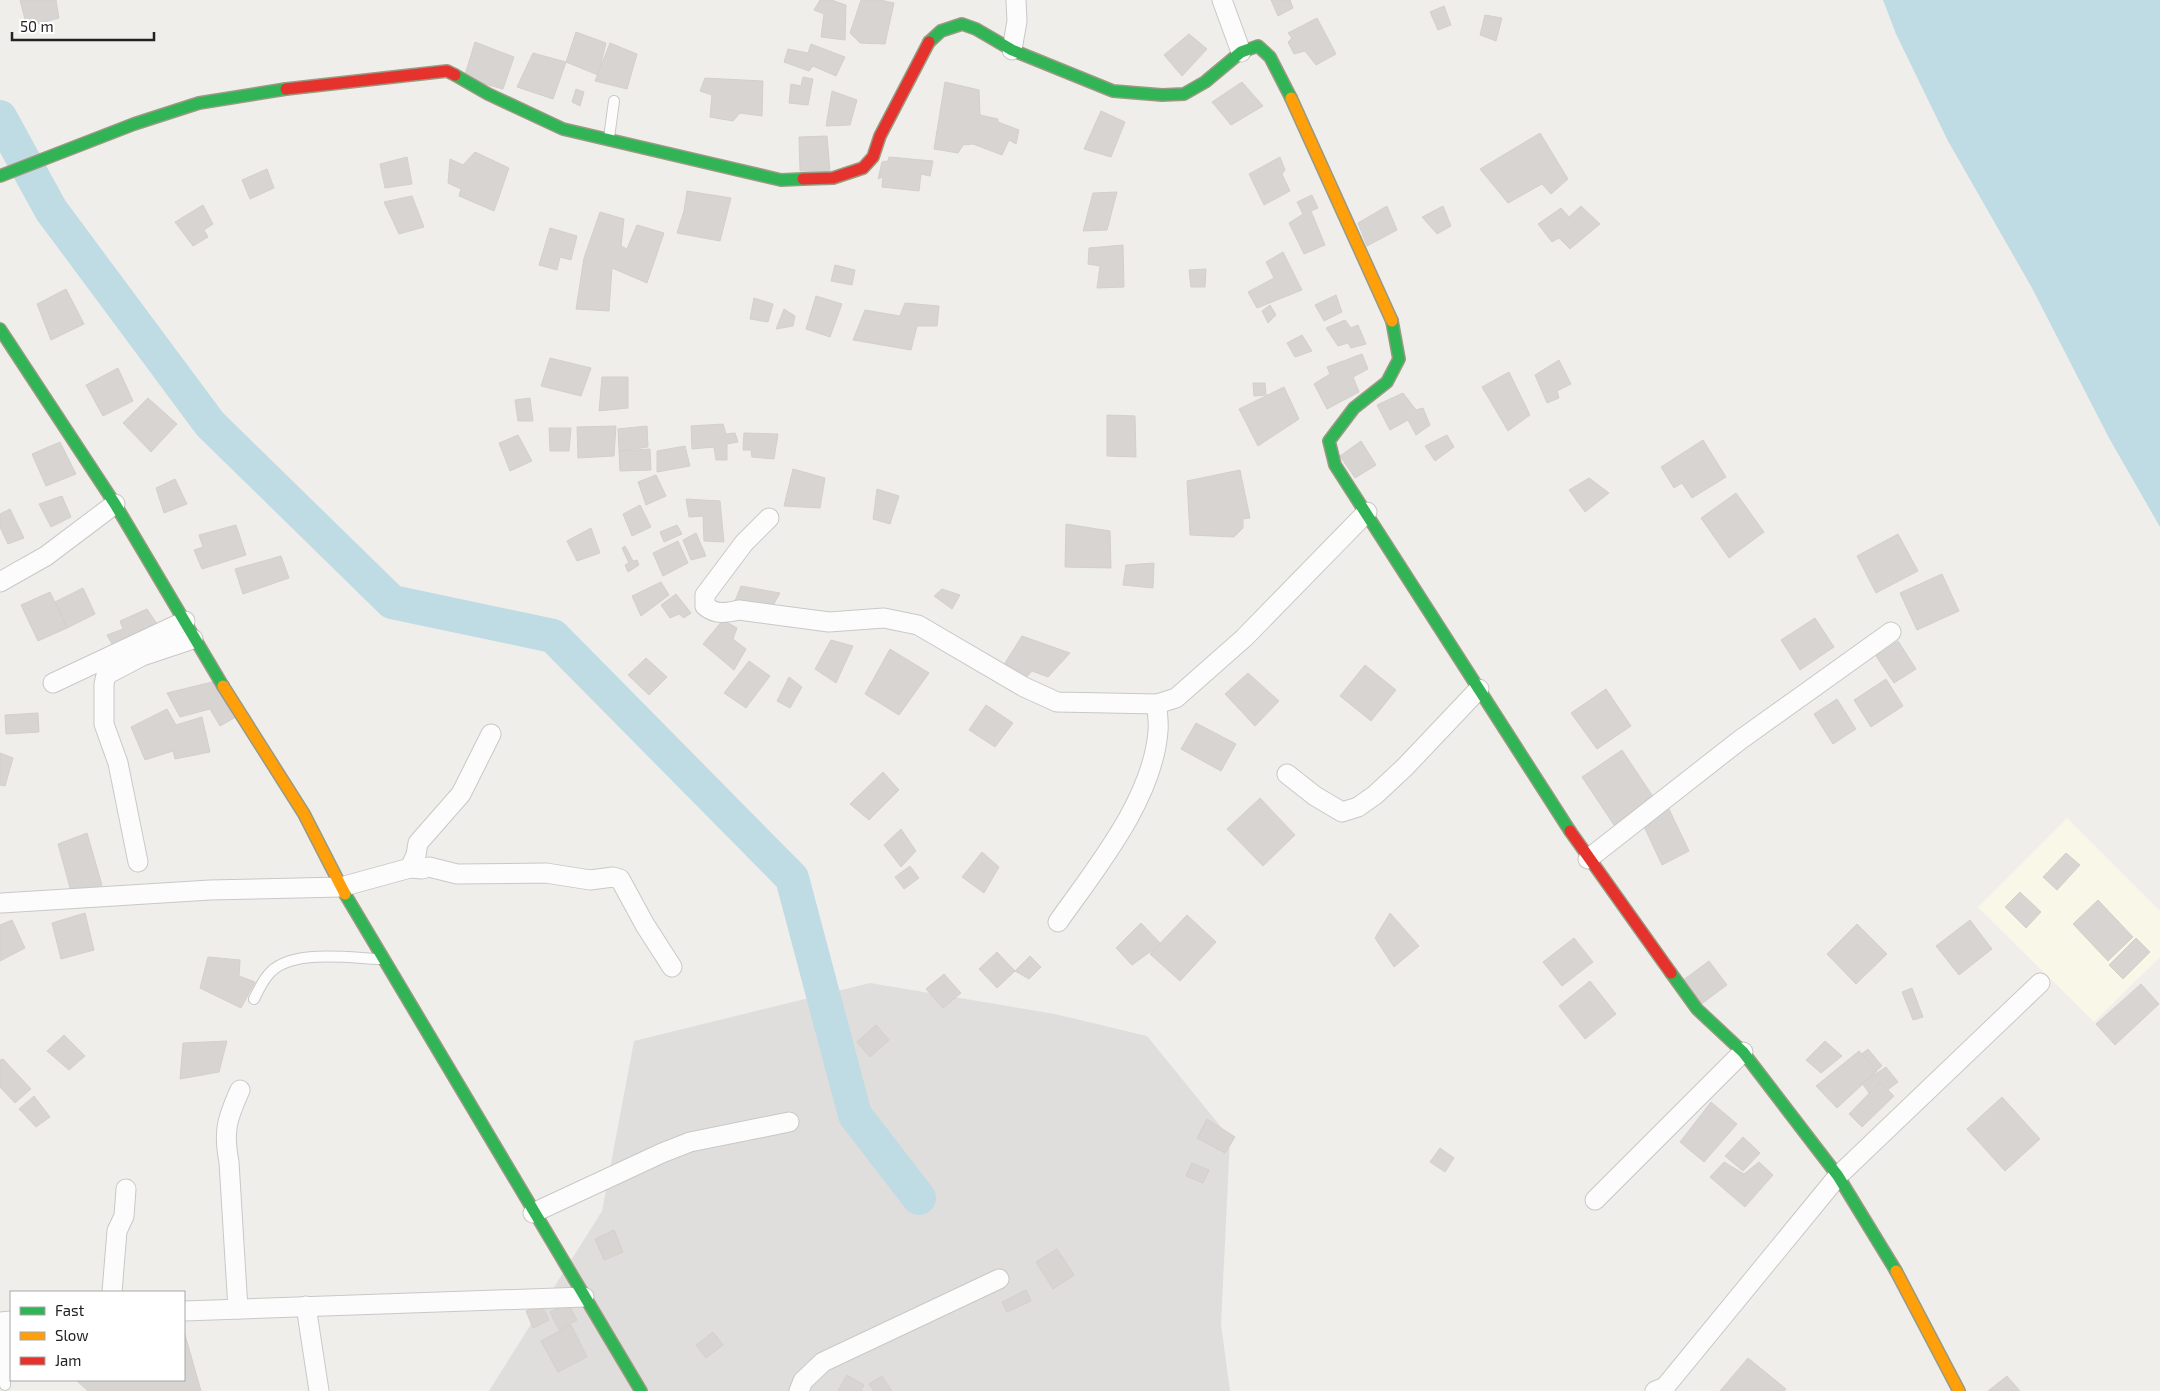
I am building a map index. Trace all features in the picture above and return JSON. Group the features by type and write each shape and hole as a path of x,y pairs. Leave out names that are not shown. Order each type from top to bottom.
{"street":[{"path":"1012,50 1017,21 1016,0"},
{"path":"1222,0 1240,52"},
{"path":"3,174 134,124 199,104 264,91 447,72 488,94 563,129 781,180 833,178 863,168 873,157 880,136 928,44 941,31 962,24 976,29 1012,50 1113,92 1162,95 1184,94 1205,82 1240,52 1258,46 1270,57 1283,80 1392,320 1399,359 1387,382 1354,408 1329,441 1336,465 1588,859 1697,1009 1743,1052 1838,1176 1898,1274 1959,1391"},
{"path":"0,329 114,504 185,620 193,639 304,814 341,887 641,1391"},
{"path":"0,582 46,556 114,504"},
{"path":"769,518 744,544 705,595 705,606 713,612 727,613 739,610 829,622 884,618 918,625 1024,687 1057,702 1156,704 1176,698 1244,638 1367,512"},
{"path":"53,683 185,620"},
{"path":"1588,859 1740,740 1891,632"},
{"path":"138,862 118,763 104,724 104,684 106,675 142,656 193,639"},
{"path":"1287,774 1315,796 1342,812 1358,807 1405,767 1480,689"},
{"path":"1058,922 1125,826 1144,783 1156,748 1159,729 1156,704"},
{"path":"410,868 418,843 461,794 491,734"},
{"path":"2,903 210,890 341,887 410,868 422,869 429,867 457,874 546,873 590,880 613,877 620,879 645,925 672,967"},
{"path":"1656,1391 1665,1386 1838,1176 2040,983"},
{"path":"1595,1200 1743,1052"},
{"path":"238,1309 230,1162 225,1139 232,1108 240,1090"},
{"path":"533,1212 690,1142 789,1122"},
{"path":"112,1291 117,1231 124,1216 126,1189"},
{"path":"799,1391 803,1381 823,1362 999,1280"},
{"path":"185,1311 584,1297"},
{"path":"306,1306 318,1391"}],"lane":[{"path":"609,139 614,101"},
{"path":"254,999 268,975 278,966 292,960 310,957 384,959"},
{"path":"5,1322 5,1384"}],"shaded area":[{"path":"2067,818 2160,911 2160,957 2094,1022 1978,907"},
{"path":"870,983 1055,1014 1147,1036 1230,1138 1221,1324 1230,1391 489,1391 602,1211 634,1041"}],"water":[{"path":"1883,0 2160,0 2160,527 2109,438 2032,288 1948,141 1896,34"}],"building":[{"path":"20,0 56,0 59,18 27,27"},
{"path":"820,0 831,0 846,5 845,40 821,37 824,14 814,10"},
{"path":"861,0 880,0 894,3 885,44 860,43 850,33"},
{"path":"1271,0 1290,0 1293,8 1278,16"},
{"path":"1444,6 1451,25 1438,30 1430,12"},
{"path":"1485,15 1502,18 1496,41 1480,35"},
{"path":"1317,18 1336,54 1316,65 1305,51 1294,54 1288,42 1292,38 1288,33"},
{"path":"576,32 606,43 598,75 566,62"},
{"path":"1189,34 1207,49 1182,76 1164,55"},
{"path":"475,42 514,57 503,89 464,78"},
{"path":"610,43 637,54 627,89 595,81"},
{"path":"811,44 845,57 836,76 813,66 809,71 784,62 788,49 808,53"},
{"path":"533,53 566,62 553,99 517,87"},
{"path":"803,77 813,79 808,105 789,103 791,84 801,86"},
{"path":"705,78 763,81 762,116 740,113 733,121 710,117 712,95 700,91"},
{"path":"945,82 979,90 980,115 998,119 998,122 1019,130 1016,144 1009,140 1002,155 973,144 963,145 958,153 934,149"},
{"path":"1242,82 1263,106 1231,125 1212,102"},
{"path":"576,89 584,92 580,106 572,102"},
{"path":"832,91 857,100 850,125 826,126"},
{"path":"1101,111 1125,122 1111,157 1084,149"},
{"path":"1540,133 1568,179 1551,194 1542,184 1508,203 1480,169"},
{"path":"827,136 830,172 800,171 799,137"},
{"path":"475,152 509,168 494,211 459,196 461,189 448,183 450,159 463,165"},
{"path":"407,157 412,184 385,188 380,164"},
{"path":"889,157 933,161 930,176 921,174 919,191 882,187 883,177 878,179 882,162 888,161"},
{"path":"1280,157 1285,170 1282,174 1290,191 1264,205 1249,174"},
{"path":"267,169 274,188 250,199 242,180"},
{"path":"687,191 731,198 720,241 677,233 684,211"},
{"path":"1117,192 1107,230 1083,231 1093,193"},
{"path":"1312,195 1318,208 1311,211 1325,245 1304,254 1289,223 1303,214 1297,202"},
{"path":"412,196 424,227 399,234 384,202"},
{"path":"203,205 213,224 204,230 208,237 193,246 175,222"},
{"path":"1387,206 1397,230 1367,246 1358,223"},
{"path":"1443,206 1451,226 1437,234 1422,217"},
{"path":"1581,206 1600,224 1570,249 1559,238 1552,242 1538,224 1561,208 1569,217"},
{"path":"600,212 624,219 621,246 627,249 637,225 664,233 647,283 612,268 609,311 576,309 584,258"},
{"path":"550,228 577,236 571,260 560,257 557,270 539,265"},
{"path":"1123,245 1124,287 1097,288 1100,266 1088,264 1089,248"},
{"path":"1283,252 1302,290 1257,308 1248,292 1274,278 1266,262"},
{"path":"835,265 855,270 852,285 831,281"},
{"path":"1206,269 1205,287 1191,287 1189,270"},
{"path":"66,289 84,324 51,340 37,304"},
{"path":"1336,295 1342,312 1324,321 1315,305"},
{"path":"816,296 842,304 830,337 806,329"},
{"path":"754,298 773,304 768,322 750,319"},
{"path":"905,303 939,306 937,326 917,326 911,350 853,340 865,310 900,316"},
{"path":"1270,305 1276,315 1268,323 1262,311"},
{"path":"784,309 795,316 793,326 776,329"},
{"path":"1345,320 1351,328 1358,325 1366,344 1351,348 1348,343 1338,346 1326,328"},
{"path":"1302,335 1312,351 1295,357 1287,343"},
{"path":"1362,354 1368,369 1353,377 1359,392 1327,409 1314,384 1330,374 1327,367"},
{"path":"550,358 591,368 581,396 541,386"},
{"path":"1559,360 1571,384 1557,391 1559,398 1547,403 1535,375"},
{"path":"118,368 133,401 103,416 86,385"},
{"path":"1509,372 1530,415 1508,431 1482,387"},
{"path":"602,377 628,377 628,408 599,411"},
{"path":"1253,383 1265,383 1266,395 1254,396"},
{"path":"1284,387 1299,419 1258,446 1239,409"},
{"path":"1403,393 1416,410 1423,408 1430,425 1416,435 1408,420 1390,430 1377,405"},
{"path":"148,398 177,424 151,452 123,423"},
{"path":"530,398 533,421 518,421 515,400"},
{"path":"1107,415 1135,416 1136,457 1107,456"},
{"path":"723,424 726,434 735,433 738,442 727,444 727,460 716,460 714,447 692,449 691,426"},
{"path":"616,426 614,456 578,458 577,427"},
{"path":"647,426 648,447 619,451 618,429"},
{"path":"549,428 571,428 569,451 550,451"},
{"path":"744,433 778,434 774,459 752,457 751,450 743,450"},
{"path":"518,435 532,461 510,471 499,443"},
{"path":"1447,435 1454,447 1435,461 1425,446"},
{"path":"1703,440 1726,477 1692,498 1682,483 1674,488 1661,467"},
{"path":"1361,441 1376,465 1355,478 1340,456"},
{"path":"60,442 76,474 46,486 32,454"},
{"path":"685,446 690,466 657,472 657,451"},
{"path":"650,449 651,470 620,471 619,451"},
{"path":"793,469 825,478 820,508 784,506"},
{"path":"1240,470 1250,518 1243,519 1243,528 1234,537 1190,535 1187,481"},
{"path":"656,475 666,496 646,505 638,482"},
{"path":"1589,478 1609,493 1585,512 1569,490"},
{"path":"175,479 187,504 164,513 156,488"},
{"path":"877,489 899,496 890,524 873,519"},
{"path":"1736,493 1764,532 1729,558 1701,518"},
{"path":"62,496 71,517 51,527 39,504"},
{"path":"686,499 720,501 724,542 704,541 703,516 689,517"},
{"path":"640,505 651,527 632,536 623,514"},
{"path":"10,509 24,538 8,544 0,527 0,514"},
{"path":"1066,524 1110,531 1111,568 1065,567"},
{"path":"236,525 246,555 202,569 194,550 203,547 199,535"},
{"path":"677,525 682,534 664,542 660,532"},
{"path":"591,528 600,553 577,561 567,541"},
{"path":"696,533 706,556 691,560 683,540"},
{"path":"1898,534 1918,571 1876,593 1857,556"},
{"path":"678,541 688,563 663,576 653,553"},
{"path":"625,546 633,561 637,560 639,565 628,572 625,565 629,563 622,548"},
{"path":"281,556 289,578 243,594 235,569"},
{"path":"1154,563 1153,588 1123,585 1126,565"},
{"path":"1942,574 1959,611 1917,630 1900,593"},
{"path":"661,582 669,595 641,616 632,596"},
{"path":"741,586 780,593 771,609 735,601"},
{"path":"83,588 95,614 67,628 55,602"},
{"path":"942,589 960,595 952,609 934,596"},
{"path":"50,592 67,628 38,641 21,605"},
{"path":"676,594 691,613 684,618 679,614 670,618 661,605"},
{"path":"147,609 159,627 113,646 107,635 123,629 120,621"},
{"path":"1815,618 1834,647 1800,670 1781,640"},
{"path":"723,620 737,628 733,639 746,649 734,670 703,644"},
{"path":"1022,636 1070,653 1048,677 1032,671 1024,680 1005,663"},
{"path":"831,640 853,646 836,683 815,669"},
{"path":"1898,641 1916,669 1894,683 1876,656"},
{"path":"890,649 929,673 899,715 865,694"},
{"path":"646,658 667,677 649,695 628,675"},
{"path":"749,661 770,676 746,708 724,693"},
{"path":"1365,665 1396,690 1371,721 1340,696"},
{"path":"1248,673 1279,701 1255,726 1225,694"},
{"path":"789,677 802,687 790,708 777,701"},
{"path":"1886,679 1903,706 1871,727 1854,700"},
{"path":"216,681 236,717 220,726 210,709 180,717 167,693"},
{"path":"1606,689 1631,726 1597,749 1571,713"},
{"path":"1837,699 1856,729 1833,744 1814,714"},
{"path":"986,705 1013,723 995,747 969,730"},
{"path":"167,709 176,725 202,717 210,752 175,759 173,751 145,760 131,727"},
{"path":"38,713 39,732 6,734 5,715"},
{"path":"1196,723 1236,744 1221,771 1181,749"},
{"path":"1622,750 1654,798 1614,825 1582,777"},
{"path":"0,753 13,758 5,786 0,785"},
{"path":"883,772 899,790 869,820 850,804"},
{"path":"1260,798 1295,835 1263,866 1227,829"},
{"path":"1668,807 1689,851 1662,865 1641,820"},
{"path":"901,829 916,851 901,867 884,845"},
{"path":"87,833 102,885 72,895 58,844"},
{"path":"982,852 999,867 984,893 962,877"},
{"path":"2066,853 2080,865 2057,890 2043,877"},
{"path":"910,866 919,878 904,889 895,877"},
{"path":"2020,892 2041,912 2026,928 2005,907"},
{"path":"2098,900 2133,937 2108,961 2073,924"},
{"path":"85,913 94,950 61,959 52,923"},
{"path":"1390,913 1419,946 1394,967 1375,938"},
{"path":"1187,915 1216,942 1180,981 1150,954"},
{"path":"12,920 25,948 0,961 0,925"},
{"path":"1970,920 1992,949 1959,975 1936,946"},
{"path":"1141,923 1161,944 1132,965 1116,948"},
{"path":"1857,924 1887,954 1856,984 1827,954"},
{"path":"1574,938 1593,962 1562,986 1543,962"},
{"path":"2136,938 2150,952 2123,979 2109,965"},
{"path":"997,952 1015,971 997,988 979,969"},
{"path":"1030,956 1041,967 1029,979 1015,971"},
{"path":"208,957 240,960 239,976 255,982 241,1008 200,988"},
{"path":"1709,961 1727,985 1700,1005 1682,981"},
{"path":"944,974 961,993 943,1008 926,989"},
{"path":"1590,981 1616,1014 1585,1039 1559,1006"},
{"path":"2141,984 2159,1004 2115,1045 2096,1024"},
{"path":"1912,988 1923,1017 1913,1020 1902,992"},
{"path":"876,1025 889,1040 870,1057 857,1042"},
{"path":"64,1035 85,1056 69,1070 47,1051"},
{"path":"227,1041 219,1072 180,1079 183,1043"},
{"path":"1825,1041 1842,1056 1821,1073 1806,1060"},
{"path":"1868,1049 1882,1066 1859,1085 1844,1068"},
{"path":"1859,1051 1877,1071 1837,1108 1816,1086"},
{"path":"3,1059 31,1089 15,1103 0,1087 0,1060"},
{"path":"1886,1067 1898,1082 1874,1100 1862,1083"},
{"path":"1880,1082 1894,1096 1862,1127 1849,1114"},
{"path":"34,1096 50,1117 36,1127 19,1109"},
{"path":"2002,1097 2040,1139 2005,1171 1967,1129"},
{"path":"1711,1102 1737,1124 1704,1162 1680,1142"},
{"path":"1207,1119 1235,1137 1225,1153 1197,1138"},
{"path":"1743,1137 1760,1153 1743,1171 1725,1156"},
{"path":"1440,1148 1454,1158 1445,1172 1430,1162"},
{"path":"1724,1162 1744,1174 1759,1162 1773,1175 1745,1207 1710,1177"},
{"path":"1192,1163 1209,1170 1203,1183 1186,1176"},
{"path":"614,1230 623,1252 604,1260 595,1239"},
{"path":"1057,1249 1074,1275 1053,1289 1036,1262"},
{"path":"1026,1290 1031,1301 1007,1312 1002,1302"},
{"path":"541,1304 549,1320 533,1328 526,1311"},
{"path":"568,1304 577,1320 559,1330 550,1312"},
{"path":"571,1325 587,1357 558,1372 541,1341"},
{"path":"713,1332 723,1345 706,1358 696,1345"},
{"path":"185,1335 201,1391 88,1391 77,1381 185,1381"},
{"path":"1748,1358 1786,1389 1784,1391 1720,1391"},
{"path":"847,1375 864,1385 861,1391 838,1391"},
{"path":"882,1376 892,1391 874,1391 869,1384"},
{"path":"2007,1376 2020,1391 1988,1391"}],"waterway":[{"path":"0,117 51,210 210,424 392,602 553,636 792,878 855,1115 919,1198"}],"traffic: fast":[{"path":"929,42 941,31 962,24 976,29 1012,50 1113,91 1162,95 1184,94 1205,82 1241,52 1258,46 1270,57 1291,98"},
{"path":"455,75 488,94 563,129 781,180 803,179"},
{"path":"0,176 134,124 199,103 286,89"},
{"path":"1392,321 1399,359 1387,382 1354,408 1329,441 1335,465 1570,831"},
{"path":"0,329 115,504 223,686"},
{"path":"345,894 641,1391"},
{"path":"1671,973 1697,1009 1743,1052 1838,1176 1896,1271"}],"traffic: slow":[{"path":"1291,98 1392,321"},
{"path":"223,686 304,814 345,894"},
{"path":"1896,1271 1959,1391"}],"traffic: jam":[{"path":"803,179 833,178 863,168 873,157 880,136 929,42"},
{"path":"286,89 447,71 455,75"},
{"path":"1570,831 1671,973"}]}
